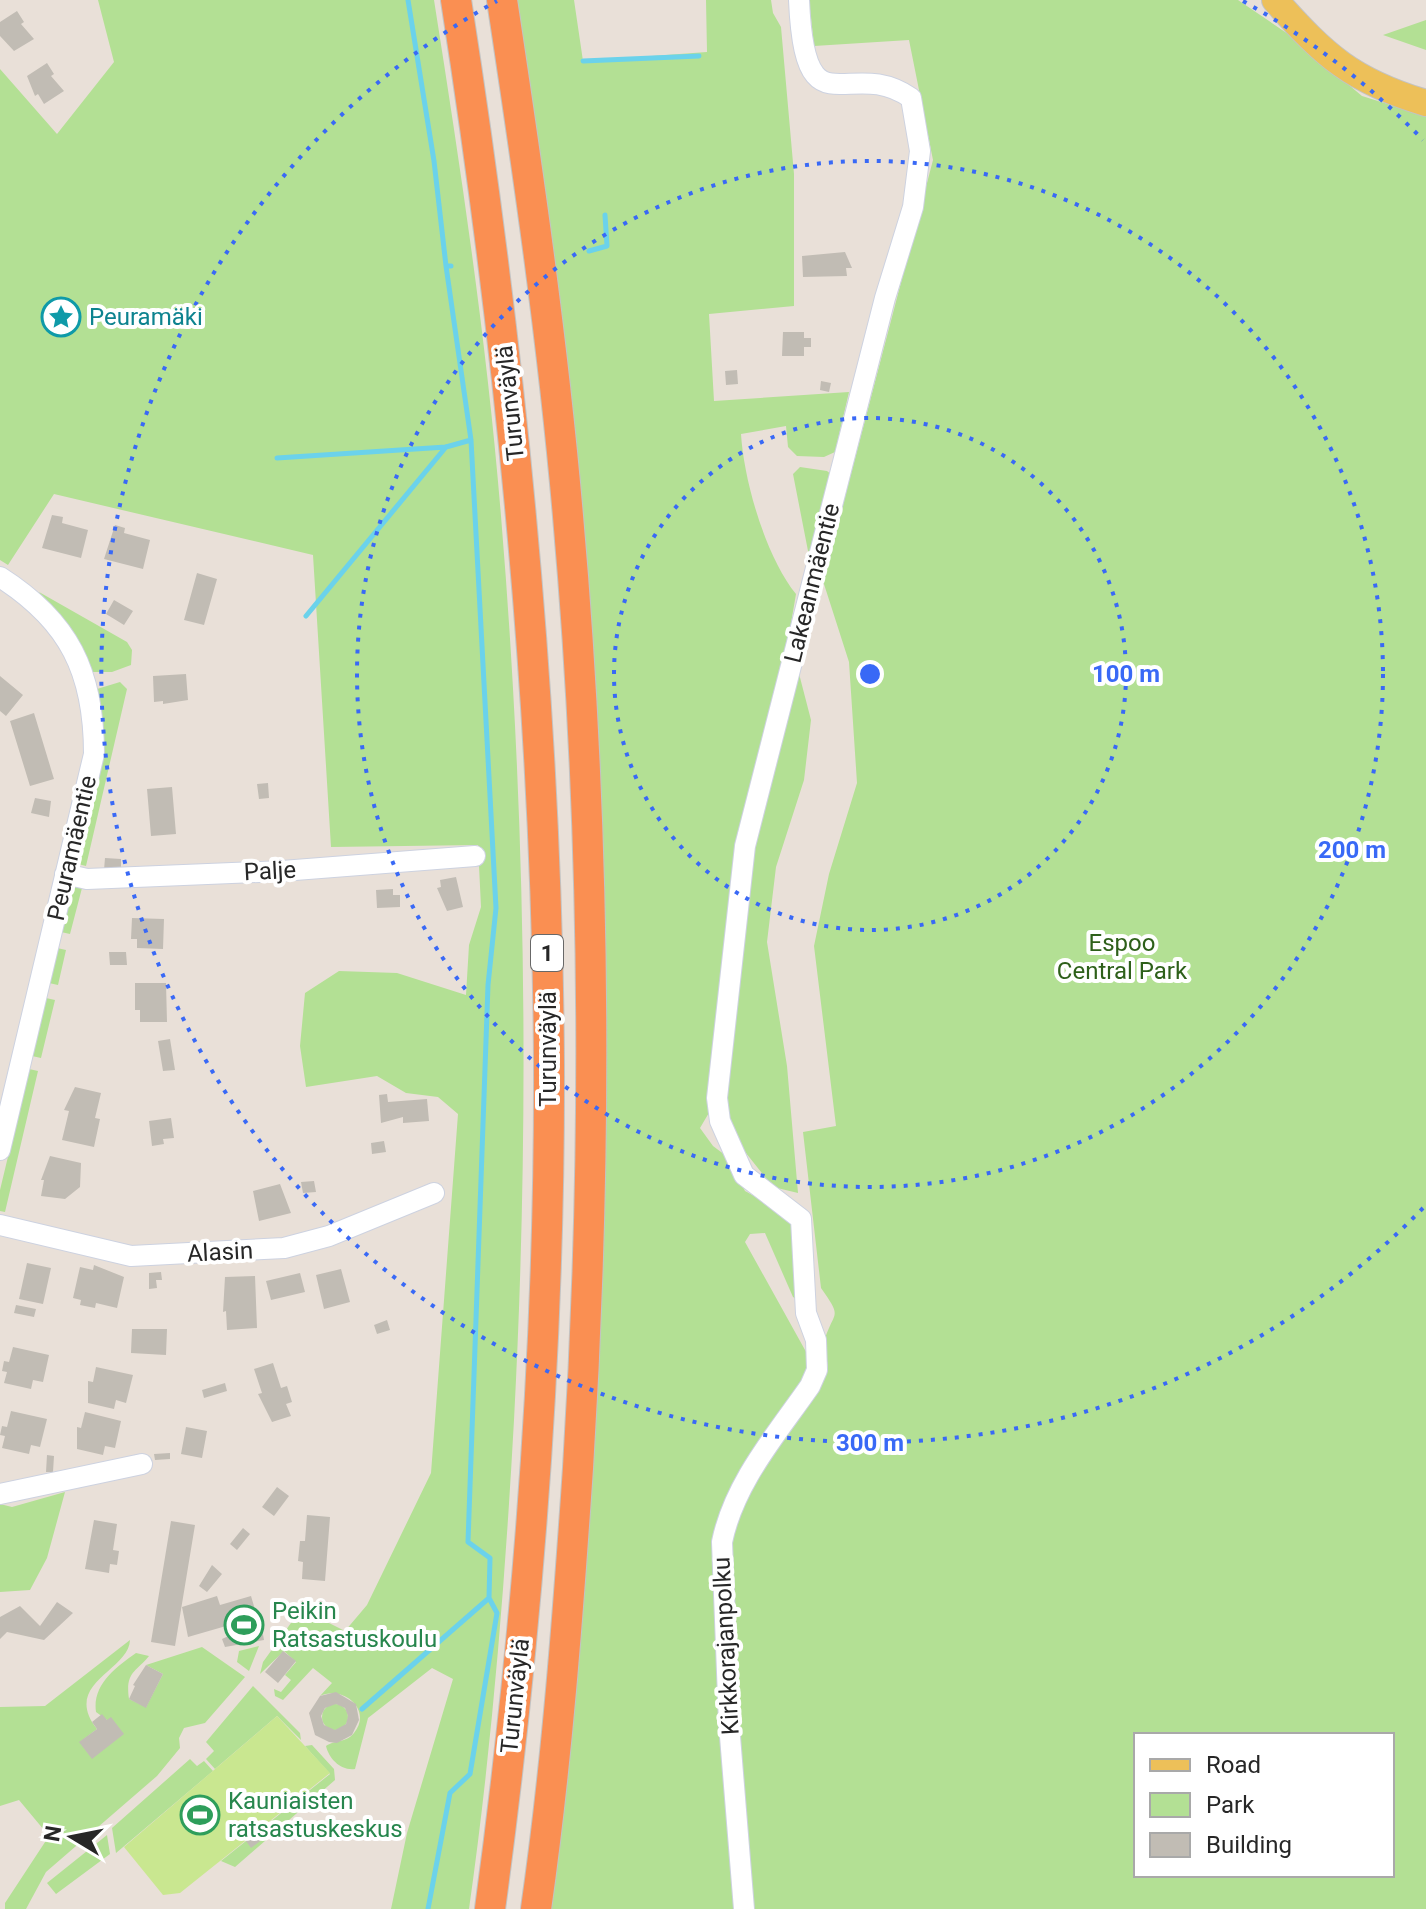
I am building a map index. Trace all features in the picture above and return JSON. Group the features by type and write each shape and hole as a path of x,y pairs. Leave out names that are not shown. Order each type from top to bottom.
{"highway":[{"name":"Turunväylä","path":"456,0 492,238 522,517 540,782 547,946 545,1276 538,1437 526,1592 490,1909"},
{"name":"Turunväylä","path":"502,0 537,234 568,515 585,793 593,1069 588,1303 571,1580 536,1909"}],"main road":[{"path":"1275,0 1322,52 1352,73 1388,92 1426,103"}],"street":[{"name":"Lakeanmäentie","path":"799,0 801,37 809,68 817,79 833,85 899,90 911,98 920,151 913,207 872,348 745,846 726,1013 717,1098 720,1121 744,1175 801,1219"},
{"name":"Peuramäentie","path":"0,577 33,598 73,648 87,684 94,724 94,754 0,1150"},
{"name":"Palje","path":"65,874 87,879 282,871 475,856"},
{"name":"Alasin","path":"0,1225 131,1256 284,1248 329,1236 434,1193"},
{"name":"Kirkkorajanpolku","path":"744,1909 729,1724 722,1542 728,1514 739,1490 810,1386 817,1370 816,1340 806,1313 801,1219"},
{"path":"0,1494 142,1464"}],"green space":[{"path":"98,0 434,0 472,257 501,516 516,742 523,968 522,1194 514,1420 497,1665 469,1909 391,1909 407,1833 453,1679 432,1668 368,1718 355,1769 350,1769 336,1763 326,1746 354,1733 360,1716 353,1702 338,1694 320,1696 332,1683 313,1668 283,1700 275,1696 274,1689 281,1692 291,1680 285,1675 296,1662 284,1651 260,1674 263,1662 301,1609 345,1631 367,1605 431,1473 458,1114 438,1097 406,1093 377,1076 306,1087 300,1046 305,993 339,971 397,973 466,995 469,945 481,907 478,845 331,847 313,555 54,494 8,565 0,560 0,69 57,134 114,62"},
{"path":"512,0 574,0 583,61 707,52 706,0 771,0 773,13 781,27 794,174 794,306 709,314 714,401 849,392 835,452 824,457 797,456 788,447 786,426 741,434 758,518 775,560 796,594 789,635 811,720 804,780 776,867 767,942 787,1066 798,1193 773,1187 742,1148 720,1094 700,1128 713,1146 729,1158 745,1191 780,1210 798,1229 800,1301 793,1297 765,1233 750,1234 745,1242 810,1359 808,1378 726,1504 740,1909 551,1909 604,1154"},
{"name":"Espoo Central Park","path":"809,0 1238,0 1288,34 1362,96 1426,116 1426,1909 750,1909 729,1673 728,1524 826,1374 825,1339 835,1314 821,1288 803,1132 836,1126 814,946 829,874 857,783 849,662 823,581 933,160 909,40 814,46"},
{"path":"1426,20 1426,50 1383,35"},
{"path":"800,467 827,471 833,476 809,556 793,474"},
{"path":"39,592 127,642 132,650 131,665 112,672 91,672"},
{"path":"120,682 127,689 86,866 78,864 102,755 102,711 97,689"},
{"path":"72,886 82,888 70,934 61,932"},
{"path":"57,948 66,950 58,985 49,983"},
{"path":"46,998 55,1000 41,1058 32,1056"},
{"path":"29,1069 38,1071 5,1212 0,1211 0,1190"},
{"path":"65,1492 47,1558 30,1590 0,1592 0,1504 12,1507"},
{"path":"130,1640 127,1651 91,1689 87,1700 88,1713 97,1729 80,1742 92,1758 107,1720 96,1712 98,1693 107,1678 136,1653 149,1656 130,1678 129,1699 146,1707 163,1674 146,1665 202,1647 245,1677 205,1723 184,1728 179,1738 180,1748 157,1776 46,1872 26,1909 5,1909 5,1903 49,1836 19,1800 0,1806 0,1707 45,1706"},
{"path":"259,1646 249,1671 237,1662 239,1651"},
{"path":"253,1686 300,1733 301,1740 277,1716 215,1769 206,1759 214,1751 206,1742"},
{"path":"335,1704 344,1708 348,1717 344,1726 335,1730 326,1726 322,1717 326,1708"},
{"path":"277,1716 330,1773 180,1893 163,1895 124,1847"},
{"path":"312,1745 334,1769 335,1780 235,1867 221,1861 330,1774 305,1746"},
{"path":"190,1759 197,1766 204,1761 213,1771 116,1853 112,1828"},
{"path":"107,1835 110,1854 56,1894 47,1883"}],"building":[{"path":"17,11 24,22 21,24 34,39 14,51 0,36 0,22"},
{"path":"47,63 54,74 51,76 64,91 44,104 38,94 35,96 27,76"},
{"path":"845,252 852,268 846,268 847,276 803,277 802,256"},
{"path":"783,332 804,332 804,338 811,338 811,347 804,347 804,356 782,356"},
{"path":"737,370 738,384 726,385 725,371"},
{"path":"821,381 831,383 829,392 820,390"},
{"path":"52,515 63,517 62,523 88,530 81,558 42,548"},
{"path":"115,525 125,528 124,533 150,540 143,569 104,559"},
{"path":"197,573 217,579 204,625 184,620"},
{"path":"114,600 133,611 124,625 106,614"},
{"path":"186,674 188,700 163,704 163,701 154,702 153,676"},
{"path":"0,676 23,695 6,716 0,711"},
{"path":"34,713 54,779 30,786 10,721"},
{"path":"268,783 269,798 259,799 257,784"},
{"path":"172,787 176,834 151,836 147,789"},
{"path":"35,798 51,801 49,817 31,813"},
{"path":"105,858 121,859 121,870 104,870"},
{"path":"456,877 463,907 447,911 437,888 441,887 440,880"},
{"path":"393,889 393,895 400,895 400,907 377,908 376,890"},
{"path":"132,918 164,919 163,949 137,948 137,939 131,939"},
{"path":"109,952 126,952 127,965 110,965"},
{"path":"135,983 166,983 167,1022 140,1022 140,1010 135,1010"},
{"path":"170,1039 175,1070 163,1071 158,1041"},
{"path":"75,1087 101,1093 95,1118 100,1119 94,1147 62,1140 69,1111 64,1110"},
{"path":"387,1094 388,1102 427,1099 429,1121 403,1123 403,1117 381,1123 379,1095"},
{"path":"171,1118 174,1138 163,1139 164,1144 152,1146 149,1121"},
{"path":"384,1141 386,1152 372,1154 371,1143"},
{"path":"50,1156 81,1163 80,1187 65,1199 41,1196 44,1180 41,1180"},
{"path":"314,1181 316,1192 303,1193 301,1182"},
{"path":"280,1184 291,1213 259,1221 253,1191"},
{"path":"27,1263 51,1268 43,1304 19,1299"},
{"path":"94,1265 124,1277 117,1308 96,1303 95,1308 80,1305 81,1300 73,1298 80,1267 93,1270"},
{"path":"341,1269 350,1302 324,1309 316,1275"},
{"path":"161,1272 162,1280 156,1280 157,1288 149,1289 149,1273"},
{"path":"300,1273 305,1292 271,1300 266,1281"},
{"path":"255,1276 257,1328 227,1330 226,1311 223,1312 225,1277"},
{"path":"16,1305 36,1309 34,1317 14,1313"},
{"path":"387,1320 390,1330 377,1334 374,1325"},
{"path":"132,1329 167,1329 166,1355 131,1353"},
{"path":"13,1347 49,1355 43,1382 33,1380 31,1389 4,1383 7,1372 2,1371 4,1361 9,1362"},
{"path":"273,1363 281,1388 287,1386 292,1402 286,1404 291,1416 272,1422 258,1394 262,1393 254,1369"},
{"path":"96,1367 133,1375 126,1403 116,1400 114,1409 88,1403 88,1381 93,1382"},
{"path":"225,1383 227,1391 204,1398 202,1390"},
{"path":"11,1411 47,1419 40,1447 31,1445 29,1454 2,1448 5,1436 0,1435 2,1426 7,1427"},
{"path":"85,1412 121,1421 115,1448 105,1446 103,1455 77,1449 77,1427 81,1428"},
{"path":"186,1427 207,1431 202,1458 181,1454"},
{"path":"170,1453 170,1459 155,1460 154,1454"},
{"path":"47,1455 54,1456 53,1472 46,1472"},
{"path":"277,1487 289,1496 274,1516 262,1507"},
{"path":"307,1515 330,1517 325,1581 302,1579 303,1562 298,1561 300,1541 305,1541"},
{"path":"94,1520 117,1524 113,1550 119,1551 117,1565 110,1564 109,1573 85,1569"},
{"path":"171,1521 195,1525 175,1646 151,1642"},
{"path":"243,1528 250,1534 237,1550 230,1544"},
{"path":"212,1565 222,1574 207,1592 199,1586"},
{"path":"217,1596 220,1605 251,1596 256,1613 259,1612 264,1640 225,1647 222,1639 235,1633 233,1624 188,1637 182,1607"},
{"path":"57,1602 73,1613 44,1640 7,1632 0,1639 0,1617 20,1606 40,1626"},
{"path":"283,1651 296,1661 278,1683 265,1672"},
{"path":"146,1665 163,1674 146,1708 129,1699 133,1685"},
{"path":"336,1692 356,1704 359,1720 352,1735 337,1743 315,1735 309,1713 320,1696","holes":["336,1704 345,1708 348,1716 346,1724 335,1730 324,1725 321,1716 325,1708"]},
{"path":"102,1714 107,1720 111,1717 124,1734 92,1759 79,1742 97,1729 92,1722"},
{"path":"258,1832 263,1839 251,1848 246,1841"}],"waterway":[{"path":"408,0 434,161 446,266"},
{"path":"583,61 699,56"},
{"path":"589,251 607,246 605,215"},
{"path":"277,458 446,447 471,440 446,266 451,266"},
{"path":"362,1709 489,1598 490,1558 468,1542 488,985 496,908 471,440"},
{"path":"306,616 446,447"},
{"path":"428,1909 450,1793 470,1774 497,1613 489,1598"}],"place":[{"name":"Peuramäki","path":"61,317"},
{"name":"Peikin Ratsastuskoulu","path":"244,1625"},
{"name":"Kauniaisten ratsastuskeskus","path":"200,1815"}]}
